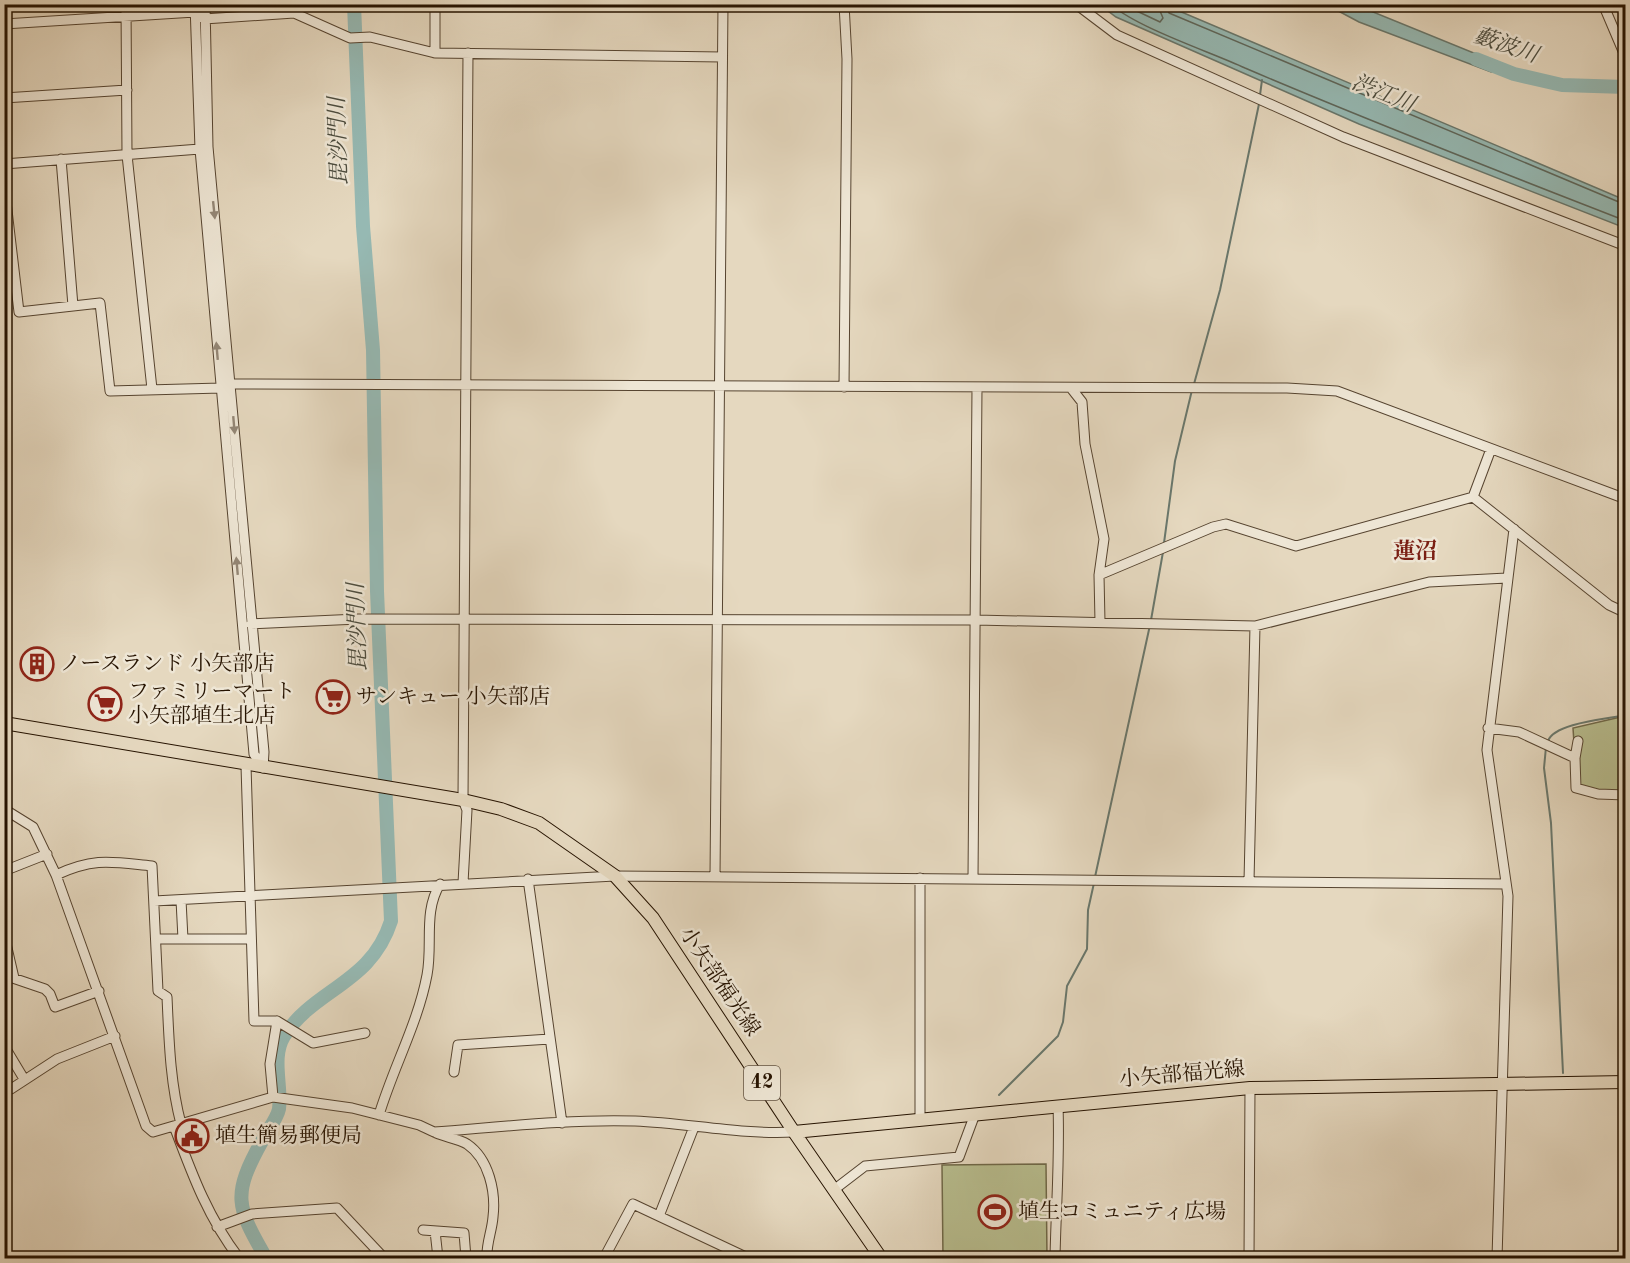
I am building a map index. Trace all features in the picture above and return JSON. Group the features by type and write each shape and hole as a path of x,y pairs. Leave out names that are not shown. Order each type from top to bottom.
{"main road":[{"name":"小矢部福光線","path":"4,723 246,766 464,800 501,808 539,823 615,876 653,918 794,1132 1250,1088 1626,1082"},
{"path":"794,1132 881,1258"}],"street":[{"path":"126,4 127,154 152,389"},
{"path":"205,4 208,147 264,752 263,768"},
{"path":"435,4 435,53"},
{"path":"715,876 723,4"},
{"path":"844,4 847,59 844,387"},
{"path":"1076,4 1117,35 1278,109 1343,137 1626,246"},
{"path":"1603,4 1626,58"},
{"path":"4,24 126,16 195,8"},
{"path":"195,8 204,19"},
{"path":"195,8 200,149 220,388 254,754 263,768"},
{"path":"204,19 294,13 350,38 370,37 435,53 722,57"},
{"path":"463,883 467,810 464,800 464,621 468,53"},
{"path":"4,98 127,90"},
{"path":"4,164 200,149"},
{"path":"61,159 73,306"},
{"path":"4,185 19,312 100,303 110,391 220,388 231,384 1287,388 1337,391 1626,499"},
{"path":"972,878 976,620 976,388"},
{"path":"1071,388 1082,402 1085,444 1104,539 1099,575 1100,622"},
{"path":"1473,497 1491,449"},
{"path":"1099,575 1213,527 1226,524 1296,546 1473,497"},
{"path":"1473,497 1609,605 1626,613"},
{"path":"1497,1258 1508,896 1487,750 1514,529"},
{"path":"251,624 358,619 464,621 976,620 1255,626 1429,582 1507,578"},
{"path":"1249,881 1255,626"},
{"path":"1488,728 1519,732 1575,758"},
{"path":"1578,741 1575,758 1576,788 1598,794 1626,795"},
{"path":"246,766 254,1021 277,1021 313,1043 365,1033"},
{"path":"4,809 33,827 47,854 99,991 146,1126 153,1132 273,1097 306,1100 379,1115 467,1144 487,1169 493,1191 494,1215 486,1247 487,1258"},
{"path":"4,871 47,854"},
{"path":"56,875 79,864 98,861 152,866 158,991 167,997 177,1125 201,1199 239,1258"},
{"path":"154,901 615,876 1506,884"},
{"path":"920,1119 921,878"},
{"path":"528,879 562,1123"},
{"path":"379,1115 427,974 432,897 440,884"},
{"path":"181,900 183,939"},
{"path":"4,935 9,977 45,989 51,994 55,1006 99,991"},
{"path":"156,939 250,939"},
{"path":"273,1097 270,1064 277,1021"},
{"path":"4,1030 6,1049 24,1079"},
{"path":"11,1089 57,1059 115,1036"},
{"path":"454,1072 458,1045 550,1039"},
{"path":"1249,1258 1250,1088"},
{"path":"1055,1258 1056,1185 1060,1157 1058,1106"},
{"path":"835,1189 865,1166 959,1157 975,1114"},
{"path":"434,1132 562,1123 635,1121 760,1134 794,1132"},
{"path":"659,1216 694,1127"},
{"path":"604,1258 633,1204 748,1258"},
{"path":"217,1227 252,1214 337,1208 384,1258"},
{"path":"1623,1258 1626,1215"},
{"path":"423,1230 464,1233 466,1258"},
{"path":"435,1231 438,1258"}],"green space":[{"path":"1625,716 1625,794 1577,787 1573,728"},
{"name":"埴生コミュニティ広場","path":"1046,1164 1047,1258 943,1258 942,1165"}],"water":[{"path":"1100,5 1165,5 1625,200 1625,228 1359,124 1116,17"},
{"path":"1327,5 1356,5 1491,60 1491,72 1359,22"}],"waterway":[{"name":"毘沙門川","path":"266,1258 248,1225 242,1200 242,1188 252,1159 278,1113 280,1100 277,1062 280,1044 297,1020 370,959 382,942 391,921 377,591 373,350 363,226 354,4"},
{"name":"藪波川","path":"1476,59 1514,74 1562,85 1626,87"},
{"path":"1260,95 1262,80"},
{"path":"1194,384 1220,290 1259,104"},
{"path":"1164,543 1175,461 1192,390"},
{"path":"1151,620 1163,552"},
{"path":"1095,877 1150,625"},
{"path":"1548,741 1552,735 1570,726 1626,715"},
{"path":"1546,747 1544,768 1551,823 1563,1073"},
{"path":"999,1095 1058,1036 1063,1022 1067,986 1087,949 1088,910 1094,883"}],"place":[{"name":"ノースランド 小矢部店","path":"37,664"},
{"name":"サンキュー 小矢部店","path":"333,697"},
{"name":"ファミリーマート 小矢部埴生北店","path":"105,704"},
{"name":"埴生簡易郵便局","path":"192,1136"},
{"name":"埴生コミュニティ広場","path":"995,1212"}],"district":[{"name":"蓮沼","path":"1415,552"}],"water label":[{"name":"渋江川","path":"1383,94"}]}
